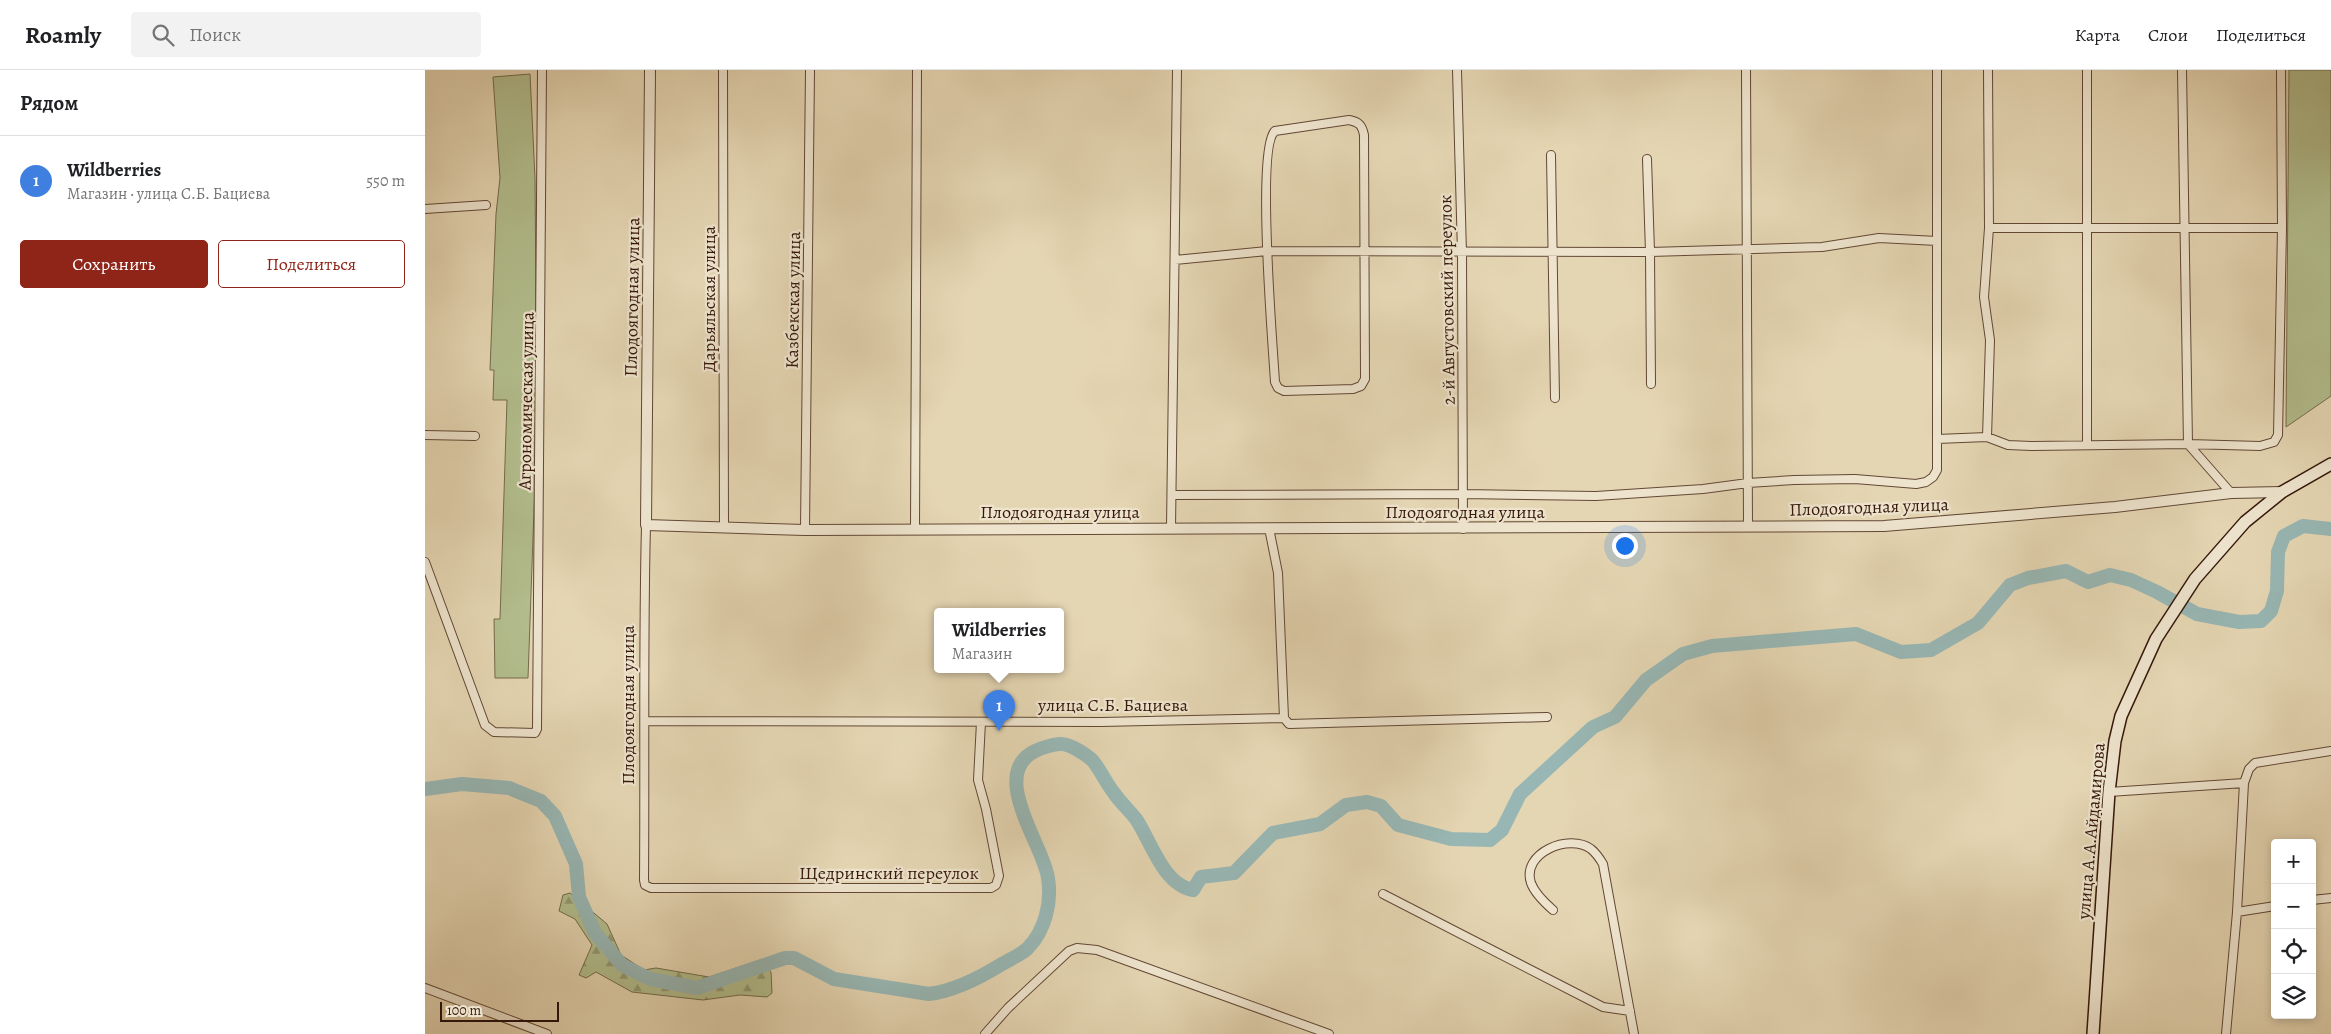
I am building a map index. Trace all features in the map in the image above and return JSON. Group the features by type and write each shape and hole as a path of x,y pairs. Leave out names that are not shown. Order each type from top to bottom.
{"main road":[{"name":"улица А.А.Айдамирова","path":"2093,1034 2109,792 2115,741 2121,716 2156,639 2195,579 2245,522 2283,492 2331,464"}],"street":[{"name":"Агрономическая улица","path":"425,562 485,725 494,732 535,733 537,729 541,374 542,70"},
{"name":"Плодоягодная улица","path":"645,885 643,880 645,721 643,639 646,525 650,70"},
{"name":"Дарьяльская улица","path":"723,70 724,528"},
{"name":"Казбекская улица","path":"805,530 810,70"},
{"path":"915,528 917,70"},
{"path":"1171,528 1177,70"},
{"name":"2-й Августовский переулок","path":"1457,70 1462,252 1463,529"},
{"path":"1746,70 1748,527"},
{"path":"1172,495 1464,494 1597,496 1703,489 1749,483 1855,479 1916,484 1926,482 1937,470 1937,70"},
{"path":"1987,437 1990,340 1984,297 1989,228 1989,70"},
{"path":"2087,70 2087,445"},
{"path":"2182,70 2188,444 2231,493"},
{"path":"1937,439 1987,437 2008,445 2188,444 2260,446 2274,442 2278,435 2282,228 2281,70"},
{"path":"1349,120 1358,122 1362,126 1364,135 1365,379 1361,386 1353,389 1284,391 1278,388 1275,382 1267,251 1267,180 1270,137 1272,133 1349,120"},
{"path":"1551,155 1555,252 1555,398"},
{"path":"1647,159 1651,384"},
{"path":"425,209 486,205"},
{"path":"1989,228 2282,228"},
{"path":"1175,260 1267,251 1650,252 1837,246 1859,240 1879,238 1937,241"},
{"path":"425,435 475,436"},
{"name":"Плодоягодная улица","path":"646,525 805,530 915,528 1463,529 1885,526 2115,507 2231,493 2283,492"},
{"path":"1269,528 1278,572 1285,718"},
{"name":"улица С.Б. Бациева","path":"645,721 981,722 1285,718 1289,724 1547,717"},
{"name":"Щедринский переулок","path":"645,885 651,888 991,888 996,885 999,876 987,809 977,780 981,722"},
{"path":"2226,1034 2237,912 2244,783 2249,768 2255,763 2331,751"},
{"path":"2109,792 2244,783"},
{"path":"1553,910 1537,893 1531,883 1530,873 1532,865 1544,852 1555,846 1569,843 1581,844 1591,849 1603,864 1634,1034"},
{"path":"1383,894 1603,1007 1630,1011"},
{"path":"2316,900 2331,898"},
{"path":"2237,912 2271,907"},
{"path":"985,1034 1008,1008 1069,951 1077,948 1097,950 1329,1034"},
{"path":"425,988 547,1034"}],"green space":[{"path":"2289,70 2331,70 2331,396 2286,427"},
{"path":"530,74 535,178 537,425 528,678 495,678 494,619 500,619 507,400 493,400 494,370 490,370 496,214 500,178 493,77"},
{"path":"570,893 607,924 621,955 644,970 656,968 709,977 760,960 771,972 772,993 767,997 740,995 703,1000 632,992 596,972 586,978 579,975 592,945 575,919 559,911 563,895"}],"waterway":[{"path":"425,789 462,784 509,788 541,801 555,816 576,864 579,897 595,933 622,965 650,979 697,988 785,958 794,958 834,979 929,994 967,983 1019,955 1034,941 1043,925 1049,897 1048,878 1022,811 1017,793 1017,776 1022,762 1035,751 1044,747 1057,744 1068,745 1093,761 1116,796 1142,828 1166,871 1174,880 1193,890 1201,877 1234,873 1273,833 1320,824 1346,805 1367,802 1381,806 1398,825 1451,839 1490,840 1502,830 1520,794 1593,727 1615,717 1646,680 1683,654 1712,646 1856,634 1901,652 1931,650 1978,623 2010,585 2028,578 2066,571 2088,582 2110,575 2131,580 2197,614 2239,622 2261,621 2271,611 2277,591 2278,552 2284,536 2303,526 2331,529"}],"place":[{"name":"Wildberries","path":"999,731"}]}
